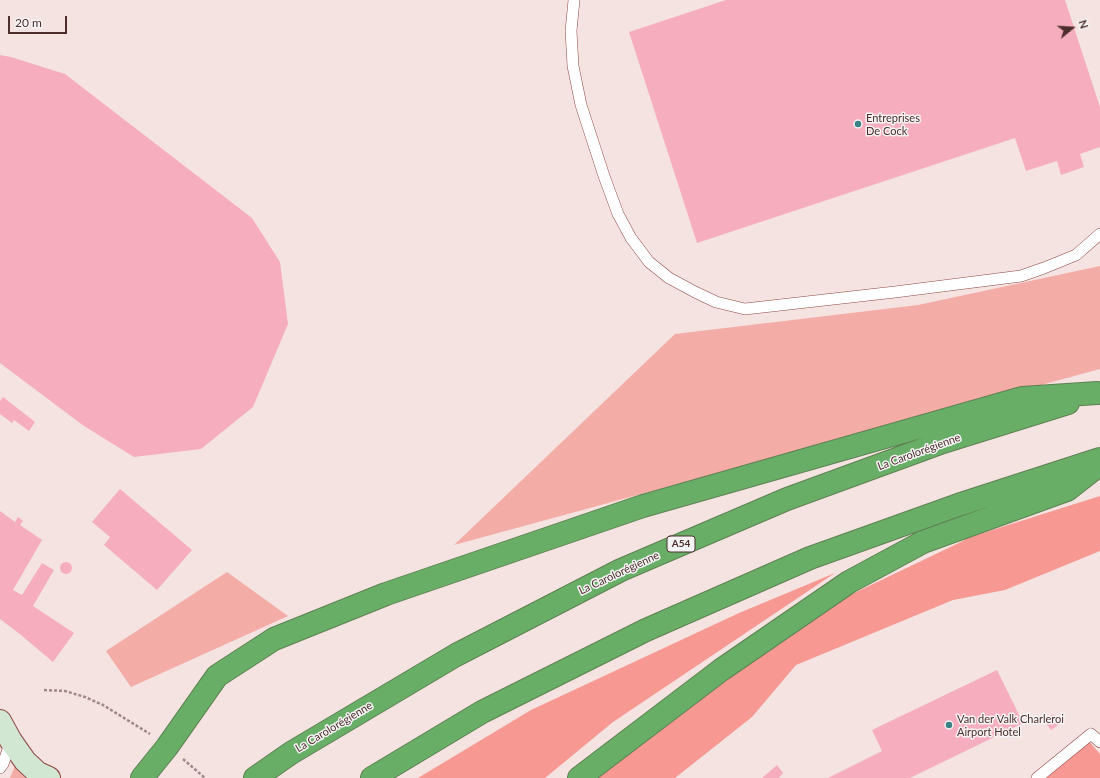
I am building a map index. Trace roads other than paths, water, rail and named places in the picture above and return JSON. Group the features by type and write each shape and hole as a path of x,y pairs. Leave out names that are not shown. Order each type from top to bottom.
{"highway":[{"path":"142,778 167,747 218,676 274,639 386,594 643,506 1022,398 1099,393"},
{"name":"La Carolorégienne","path":"255,778 291,753 456,655 621,570 795,497 944,442 1099,393"},
{"path":"372,778 482,712 646,630 810,558 958,505 1100,459"},
{"path":"579,778 721,670 848,582 923,542 1067,490 1100,464"}],"main road":[{"path":"0,721 24,761 38,773 49,778"}],"lane":[{"path":"574,0 571,31 573,66 581,105 618,214 631,238 649,262 669,278 716,302 746,309 1021,276 1076,255 1100,234"},
{"path":"1037,778 1091,734 1100,742"},
{"path":"0,768 3,764 11,741"}],"place":[{"name":"Entreprises De Cock","path":"858,124"},
{"name":"Van der Valk Charleroi Airport Hotel","path":"949,725"}]}
